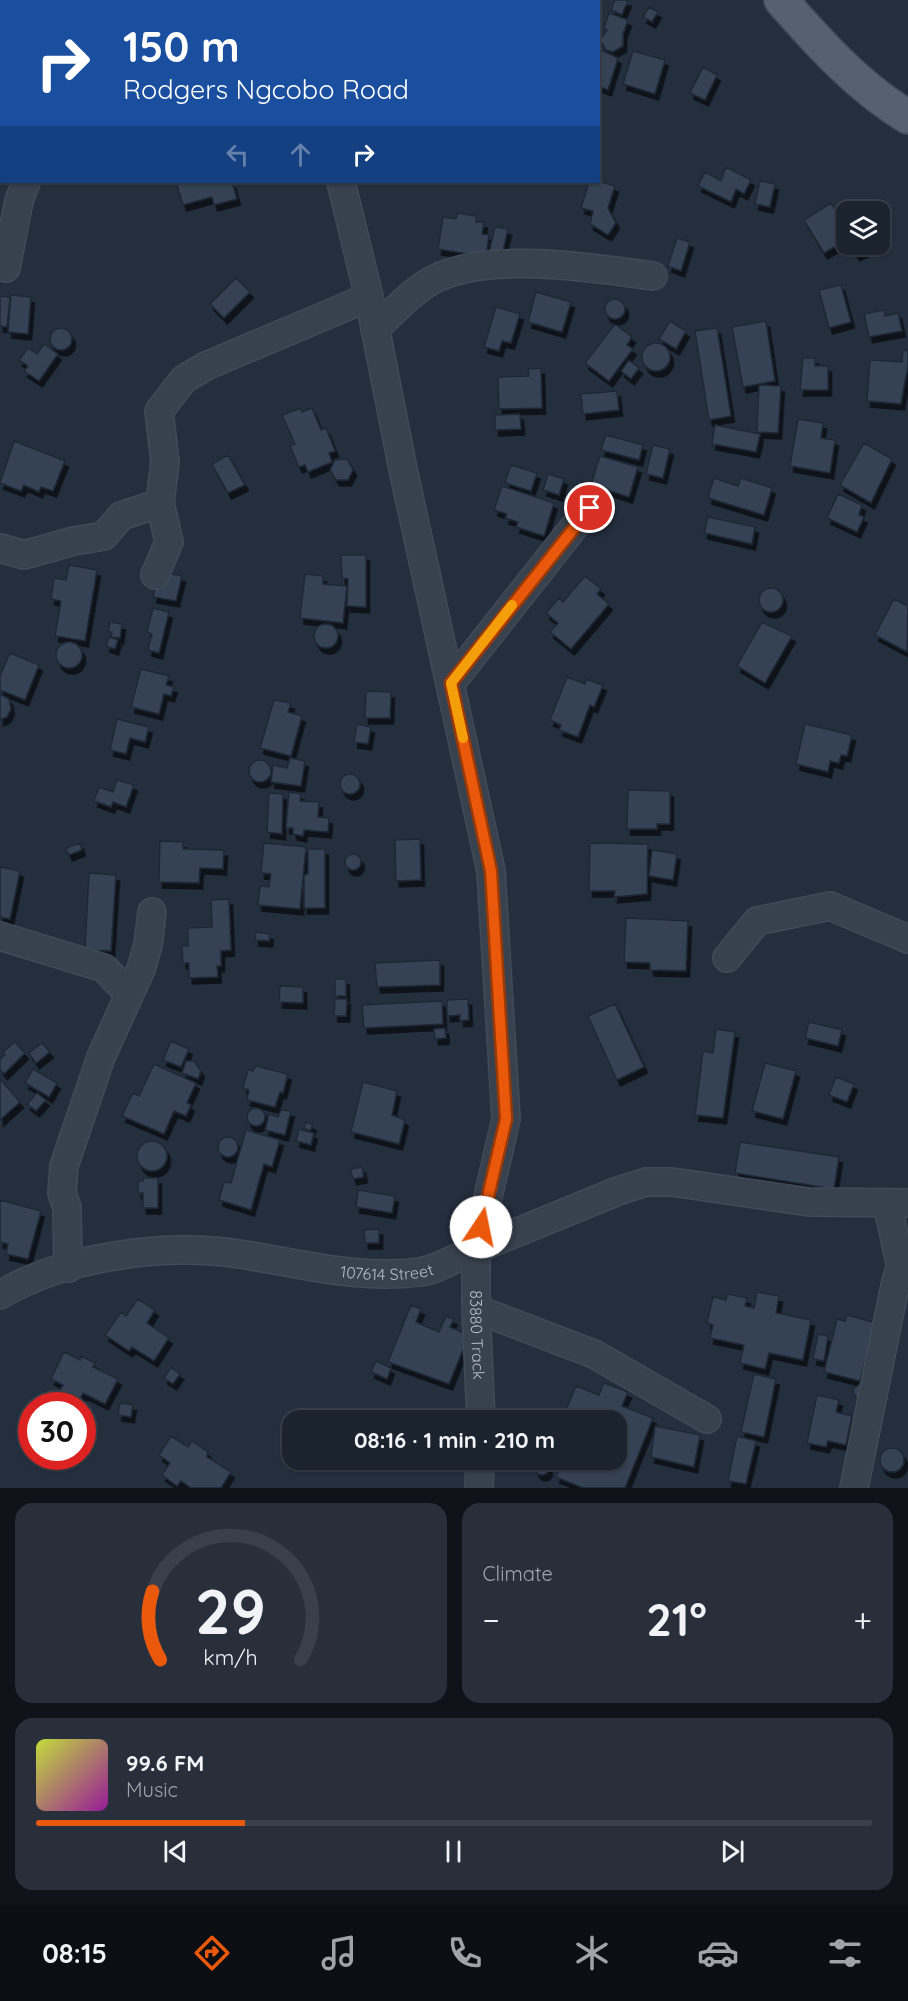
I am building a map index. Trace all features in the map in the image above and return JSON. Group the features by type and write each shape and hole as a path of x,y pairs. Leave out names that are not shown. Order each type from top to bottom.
{"main road":[{"path":"781,0 813,38 855,78 908,117"}],"street":[{"path":"6,268 19,201 26,183"},
{"name":"83880 Track","path":"341,183 369,297 404,474 491,871 506,1119 476,1249 481,1410"},
{"path":"375,329 426,284 440,276 459,271 514,264 551,264 653,276"},
{"path":"154,575 169,542 160,503 165,462 159,411 184,379 206,366 369,297"},
{"path":"0,549 24,555 74,541 104,536 121,516 160,503"},
{"path":"451,683 590,508"},
{"path":"727,958 757,921 830,906 908,939"},
{"path":"68,1268 67,1208 62,1193 64,1166 101,1057 143,961 152,912"},
{"path":"0,936 104,968 128,993"},
{"name":"107614 Street","path":"0,1295 12,1288 68,1268 112,1257 178,1251 235,1254 370,1276 423,1272 618,1191 646,1182 706,1185 809,1202 898,1203"},
{"path":"854,1488 896,1281 905,1273 898,1203"},
{"path":"476,1309 594,1354 707,1419"},
{"path":"479,1488 480,1470"}],"building":[{"path":"615,0 628,0 622,15 611,10"},
{"path":"649,7 658,12 652,22 643,17"},
{"path":"609,13 628,20 623,34 623,46 613,52 606,50 600,40 607,30 604,28"},
{"path":"600,49 618,58 608,90 600,87"},
{"path":"633,51 665,60 655,94 623,84"},
{"path":"703,67 717,75 705,100 690,93"},
{"path":"726,167 751,180 744,194 736,189 731,202 698,186 705,172 721,181"},
{"path":"760,181 775,184 770,207 755,204"},
{"path":"600,182 615,186 608,208 616,223 608,235 590,224 593,211 581,208 589,183"},
{"path":"176,183 232,183 237,199 214,205 212,197 183,205"},
{"path":"831,203 836,211 836,246 824,253 804,220"},
{"path":"457,213 476,216 476,222 484,222 482,234 489,235 486,257 438,249 443,217 456,219"},
{"path":"495,227 508,229 502,255 489,252"},
{"path":"677,238 690,242 681,271 668,266"},
{"path":"236,278 250,292 224,318 210,304"},
{"path":"841,285 851,322 829,328 819,290"},
{"path":"536,292 571,302 562,332 528,322"},
{"path":"11,295 31,297 28,334 8,332"},
{"path":"0,296 10,297 7,327 0,326"},
{"path":"611,299 619,299 625,305 625,313 619,319 611,319 605,313 605,305"},
{"path":"496,307 520,314 511,343 502,341 499,351 484,347"},
{"path":"884,310 885,316 898,313 902,331 869,337 864,314"},
{"path":"670,321 686,331 676,349 659,339"},
{"path":"766,321 775,381 743,387 732,327"},
{"path":"615,324 632,337 627,345 633,349 609,381 585,363"},
{"path":"61,328 69,331 72,339 69,347 61,350 53,347 50,339 53,331"},
{"path":"717,328 731,416 709,420 695,331"},
{"path":"656,343 666,347 670,357 666,367 656,371 646,367 642,357 646,347"},
{"path":"44,344 58,354 39,381 24,371 28,366 19,360 28,348 37,354"},
{"path":"903,350 908,351 908,366 901,404 867,401 870,360 902,362"},
{"path":"803,358 815,358 815,366 828,366 828,390 800,390"},
{"path":"629,360 639,368 631,379 621,371"},
{"path":"541,368 542,408 499,409 498,377 529,376 528,369"},
{"path":"759,385 781,386 778,433 757,432"},
{"path":"617,391 619,410 583,414 581,394"},
{"path":"301,408 302,412 312,408 321,430 326,428 335,451 329,453 332,462 308,472 305,465 299,467 290,446 295,444 282,415"},
{"path":"520,414 521,429 495,430 495,415"},
{"path":"798,419 823,423 821,438 835,440 830,473 790,466"},
{"path":"715,425 760,434 756,452 712,444"},
{"path":"606,435 643,445 639,460 601,450"},
{"path":"14,441 65,461 53,491 41,487 39,492 24,485 21,491 0,483"},
{"path":"864,443 892,459 871,503 840,485"},
{"path":"653,445 670,449 663,478 646,474"},
{"path":"228,455 245,485 228,493 212,464"},
{"path":"600,456 638,467 629,497 591,485"},
{"path":"347,459 353,470 348,480 336,480 330,470 335,460"},
{"path":"511,465 537,473 531,491 505,483"},
{"path":"548,474 564,479 559,495 543,490"},
{"path":"714,478 738,486 741,478 772,488 764,515 708,498"},
{"path":"502,486 554,503 544,536 516,527 518,522 505,518 507,514 494,510"},
{"path":"838,494 862,505 859,515 864,517 857,532 827,518"},
{"path":"708,517 755,527 752,544 704,533"},
{"path":"341,555 366,555 366,607 347,606 348,579 342,578"},
{"path":"69,565 97,570 85,641 55,636 61,601 51,599 54,578 66,580"},
{"path":"158,571 182,576 176,601 153,597"},
{"path":"305,574 323,576 323,584 347,586 343,623 300,618"},
{"path":"585,576 601,589 597,594 609,604 571,649 550,632 558,623 546,613 559,598 563,602"},
{"path":"771,588 779,592 783,600 779,608 771,612 763,608 759,600 763,592"},
{"path":"894,599 908,606 907,652 875,635"},
{"path":"153,608 169,612 159,653 148,650 152,634 147,632"},
{"path":"110,622 122,624 120,638 111,637 112,632 108,632"},
{"path":"762,622 792,636 765,683 737,666"},
{"path":"326,624 335,627 338,636 335,645 326,648 317,645 314,636 317,627"},
{"path":"109,637 118,640 115,649 106,646"},
{"path":"69,642 78,646 82,655 78,664 69,668 60,664 56,655 60,646"},
{"path":"10,653 39,665 25,700 0,690 0,676"},
{"path":"141,669 169,676 166,685 174,687 171,696 164,694 159,714 131,707"},
{"path":"567,677 585,684 586,679 603,685 594,707 590,705 578,737 559,730 561,725 550,720"},
{"path":"366,691 391,692 390,718 365,718"},
{"path":"0,694 9,699 11,709 7,717 0,720"},
{"path":"274,700 291,703 288,712 302,716 291,756 260,748"},
{"path":"117,719 149,727 145,742 130,738 126,754 110,750"},
{"path":"357,724 371,727 368,744 354,742"},
{"path":"805,724 852,735 847,756 841,755 839,763 830,761 828,772 796,764"},
{"path":"290,758 305,761 301,786 271,782 273,765 287,768"},
{"path":"260,760 268,763 271,771 268,779 260,782 252,779 249,771 252,763"},
{"path":"350,774 357,777 360,784 357,791 350,794 343,791 340,784 343,777"},
{"path":"117,780 134,785 126,807 113,802 111,807 94,801 99,787 113,792"},
{"path":"628,790 670,791 670,824 657,824 657,829 627,829"},
{"path":"289,792 301,794 300,801 319,802 318,817 329,818 328,832 304,830 303,836 293,834 293,828 286,828"},
{"path":"269,793 283,794 282,834 267,832"},
{"path":"420,839 421,880 396,881 395,840"},
{"path":"160,841 183,842 183,849 224,850 223,869 200,868 199,883 159,882"},
{"path":"80,843 82,850 69,855 66,848"},
{"path":"264,843 306,847 300,909 258,905 260,886 269,887 271,874 261,873"},
{"path":"590,843 648,844 647,894 614,897 615,891 589,891"},
{"path":"308,849 325,849 325,908 304,908 304,875 308,874"},
{"path":"652,850 677,854 673,880 649,876"},
{"path":"353,854 361,862 353,870 345,862"},
{"path":"0,867 20,871 10,919 0,917"},
{"path":"89,873 116,875 111,951 85,950"},
{"path":"229,899 231,950 221,951 221,966 217,966 218,977 189,978 189,963 183,963 182,946 188,946 188,928 212,927 211,900"},
{"path":"626,918 688,921 686,971 650,970 650,963 624,962"},
{"path":"256,932 270,934 269,941 255,940"},
{"path":"440,960 440,985 377,987 375,963"},
{"path":"335,979 346,979 346,996 335,996"},
{"path":"280,986 303,987 303,1003 279,1002"},
{"path":"335,999 347,999 346,1016 334,1016"},
{"path":"468,999 469,1020 460,1021 460,1015 447,1016 447,1000"},
{"path":"442,1001 443,1024 364,1028 362,1005"},
{"path":"615,1004 644,1067 617,1080 588,1016"},
{"path":"809,1022 842,1030 838,1046 805,1038"},
{"path":"445,1028 446,1038 435,1039 434,1029"},
{"path":"716,1029 735,1032 723,1118 695,1115 703,1051 713,1053"},
{"path":"171,1041 189,1049 181,1067 163,1060"},
{"path":"15,1042 25,1053 4,1074 0,1069 0,1059 5,1055 3,1052"},
{"path":"42,1043 50,1052 36,1063 29,1053"},
{"path":"186,1061 194,1061 201,1071 198,1079 182,1073"},
{"path":"765,1063 796,1071 783,1119 752,1111"},
{"path":"154,1064 196,1083 187,1103 191,1105 186,1116 174,1111 164,1134 122,1116 133,1093 139,1096"},
{"path":"256,1066 288,1074 283,1093 280,1092 275,1107 247,1100 249,1090 243,1088 248,1070 253,1071"},
{"path":"33,1069 57,1083 49,1097 25,1083"},
{"path":"836,1077 854,1084 847,1102 829,1095"},
{"path":"0,1079 20,1102 0,1120"},
{"path":"363,1082 397,1091 392,1115 405,1120 399,1144 351,1132"},
{"path":"37,1093 46,1100 36,1111 27,1104"},
{"path":"256,1108 262,1111 265,1117 262,1123 256,1126 250,1123 247,1117 250,1111"},
{"path":"281,1110 291,1111 285,1135 265,1130 269,1114 278,1117"},
{"path":"306,1122 313,1125 310,1131 304,1128"},
{"path":"299,1129 314,1133 311,1145 296,1141"},
{"path":"246,1130 280,1140 272,1167 264,1164 251,1210 219,1200 224,1182 231,1183"},
{"path":"228,1137 235,1140 238,1147 235,1154 228,1157 221,1154 218,1147 221,1140"},
{"path":"152,1141 158,1142 166,1150 166,1162 158,1170 152,1171 146,1170 138,1162 137,1156 138,1150 146,1142"},
{"path":"740,1142 839,1157 834,1189 735,1173"},
{"path":"362,1167 364,1177 353,1179 350,1169"},
{"path":"143,1178 158,1178 158,1208 143,1208 143,1193 138,1193 138,1181 143,1181"},
{"path":"358,1190 395,1196 392,1213 356,1207"},
{"path":"0,1200 41,1211 28,1259 6,1254 8,1244 0,1242"},
{"path":"379,1229 379,1243 365,1243 364,1230"},
{"path":"757,1292 779,1296 776,1313 811,1320 803,1360 769,1353 765,1369 740,1363 744,1345 710,1338 713,1325 707,1323 713,1297 726,1300 727,1294 747,1298 745,1306 754,1308"},
{"path":"138,1299 155,1310 147,1323 169,1338 154,1361 132,1347 129,1351 105,1335 121,1312 126,1316"},
{"path":"411,1305 421,1309 416,1322 439,1332 446,1316 454,1319 450,1327 469,1335 449,1384 388,1362"},
{"path":"847,1315 880,1324 876,1339 871,1338 860,1381 824,1372 837,1319 845,1321"},
{"path":"818,1334 828,1336 824,1361 813,1359"},
{"path":"64,1352 80,1360 81,1356 95,1363 93,1367 118,1379 105,1404 96,1400 96,1392 59,1392 63,1385 51,1379"},
{"path":"376,1361 391,1368 387,1379 371,1372"},
{"path":"171,1367 180,1374 173,1384 164,1378"},
{"path":"754,1374 776,1379 764,1437 741,1432"},
{"path":"604,1383 628,1392 622,1406 653,1418 625,1488 583,1488 556,1477 559,1470 627,1470 627,1410 566,1410 576,1386 599,1395"},
{"path":"863,1384 862,1399 857,1399 853,1392 854,1388"},
{"path":"817,1395 839,1400 836,1412 852,1416 846,1445 828,1441 826,1447 807,1443"},
{"path":"120,1403 133,1405 131,1417 118,1415"},
{"path":"655,1426 700,1435 694,1467 651,1457"},
{"path":"171,1436 188,1447 192,1441 208,1452 207,1457 231,1472 221,1488 191,1488 181,1481 177,1486 162,1475 170,1463 159,1455"},
{"path":"737,1436 756,1441 746,1484 728,1481"},
{"path":"892,1448 900,1452 904,1460 900,1468 892,1472 884,1468 880,1460 884,1452"},
{"path":"549,1470 545,1475 539,1475 535,1471"}],"slow traffic":[{"path":"463,738 451,683 512,605"}],"route":[{"path":"481,1227 506,1119 491,871 451,683 590,508"}]}
